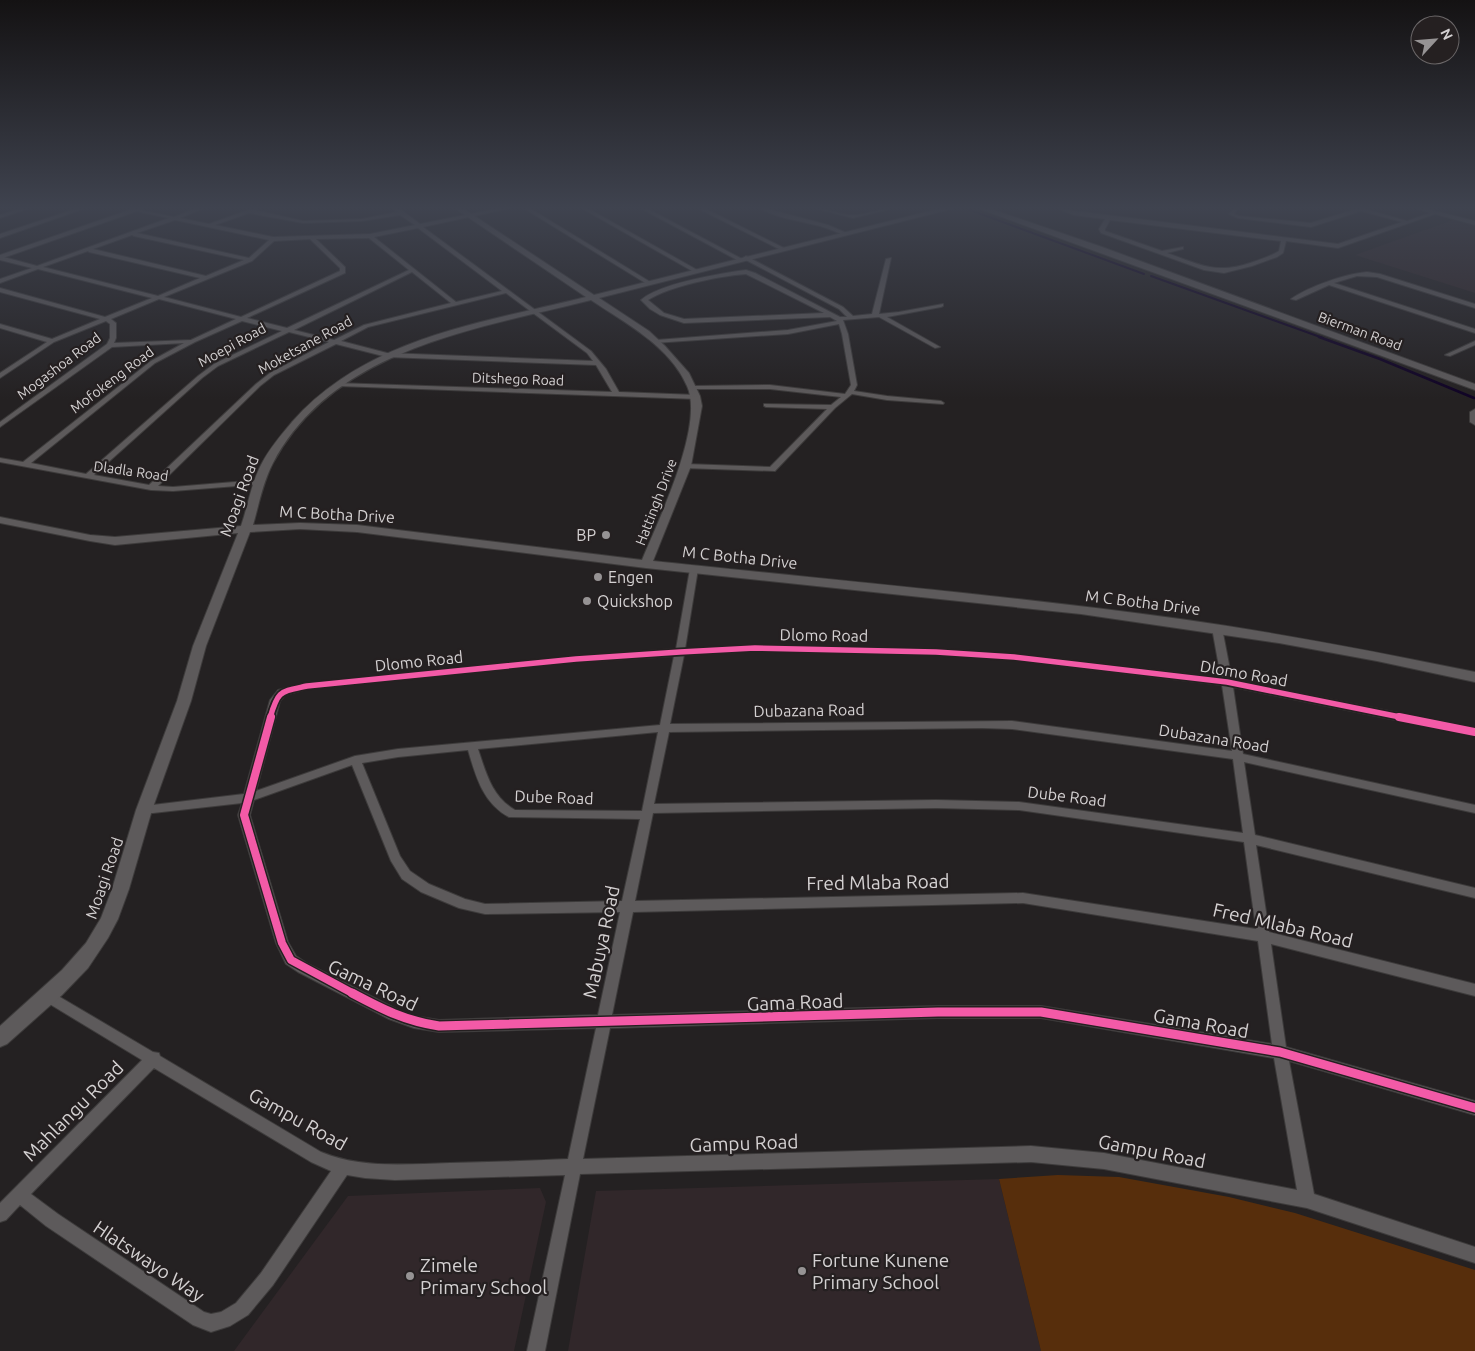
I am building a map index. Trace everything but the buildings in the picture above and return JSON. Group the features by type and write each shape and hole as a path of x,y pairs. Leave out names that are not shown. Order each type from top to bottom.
{"street":[{"path":"0,281 26,272"},
{"path":"59,272 387,355 598,363"},
{"path":"181,272 206,278"},
{"path":"0,376 52,341 221,272"},
{"name":"Mofokeng Road","path":"24,465 150,363 342,272"},
{"name":"Moepi Road","path":"87,477 206,372 286,330 408,272"},
{"path":"415,272 455,304"},
{"path":"482,272 589,352 598,363 617,395"},
{"path":"554,272 633,324 656,342 695,392"},
{"path":"631,272 649,283"},
{"name":"Moagi Road","path":"0,1038 48,996 81,961 102,933 113,907 144,810 184,700 194,663 245,529 259,482 268,462 288,433 320,398 338,384 387,355 427,340 692,272"},
{"path":"746,272 692,283 652,295 644,300 657,311 672,319 684,322 830,315"},
{"path":"686,466 772,469 854,386 854,376 839,321 746,272"},
{"path":"770,272 841,308 852,318"},
{"path":"878,316 886,272"},
{"name":"Bierman Road","path":"1163,272 1475,386"},
{"path":"1294,299 1354,275 1372,274 1475,306"},
{"path":"1331,284 1475,331"},
{"path":"0,290 106,319"},
{"name":"Moketsane Road","path":"151,488 264,380 333,342 373,324 508,291"},
{"path":"656,342 788,332 852,318 899,314 941,305"},
{"path":"878,316 937,347"},
{"name":"Mogashoa Road","path":"0,426 110,346 114,326 111,321 106,319"},
{"path":"0,326 52,341"},
{"path":"110,346 193,341"},
{"path":"1448,355 1475,343"},
{"name":"Ditshego Road","path":"338,384 617,395 695,392 743,386 941,403"},
{"name":"Hattingh Drive","path":"646,564 686,466 696,415 695,392"},
{"path":"766,405 833,407"},
{"path":"1475,412 1475,422"},
{"name":"Dladla Road","path":"0,460 151,488 173,489 259,482"},
{"name":"M C Botha Drive","path":"0,520 115,541 299,526 358,530 1217,628 1362,652 1475,677"},
{"name":"Mabuya Road","path":"536,1351 680,652 694,569"},
{"path":"1217,628 1227,682 1236,756 1280,1052 1306,1200"},
{"name":"Dlomo Road","path":"248,798 275,700 280,693 287,690 308,686 462,670 680,652 784,648 978,654 1227,682 1475,732"},
{"name":"Dubazana Road","path":"144,810 248,798 356,760 377,755 663,728 997,724 1236,756 1475,809"},
{"name":"Dube Road","path":"472,746 480,772 494,801 499,807 513,814 1002,805 1248,838 1475,893"},
{"name":"Fred Mlaba Road","path":"356,760 400,868 413,881 425,888 463,904 485,909 1023,898 1263,936 1475,990"},
{"name":"Gama Road","path":"248,798 245,808 245,822 286,953 298,965 394,1015 427,1025 1028,1011 1089,1019 1280,1052 1475,1108"},
{"name":"Gampu Road","path":"48,996 316,1157 359,1171 395,1172 573,1168 1032,1154 1104,1161 1306,1200 1475,1255"},
{"name":"Mahlangu Road","path":"0,1214 154,1058"},
{"name":"Hlatswayo Way","path":"19,1195 52,1220 199,1319 211,1323 230,1318 242,1309 267,1279 343,1167"}],"shaded area":[{"path":"1409,272 1475,272 1475,293"},
{"path":"1058,1175 1119,1177 1229,1197 1295,1213 1475,1270 1475,1351 1041,1351 999,1179"},
{"name":"Fortune Kunene Primary School","path":"999,1179 1041,1351 568,1351 596,1191"},
{"name":"Zimele Primary School","path":"540,1188 546,1202 514,1351 234,1351 348,1196"}],"waterway":[{"path":"1139,272 1144,274"},
{"path":"1151,276 1323,338"},
{"path":"1319,337 1380,359 1474,398"}],"cycle path":[{"path":"1475,732 1227,682 1014,657 936,652 755,648 576,659 307,686 282,692 275,700 244,815 282,943 291,960 394,1015 414,1022 439,1026 938,1012 1041,1012 1280,1052 1475,1108"}],"place":[{"name":"BP","path":"606,535"},
{"name":"Engen","path":"598,577"},
{"name":"Quickshop","path":"587,601"},
{"name":"Fortune Kunene Primary School","path":"802,1271"},
{"name":"Zimele Primary School","path":"410,1276"}]}
